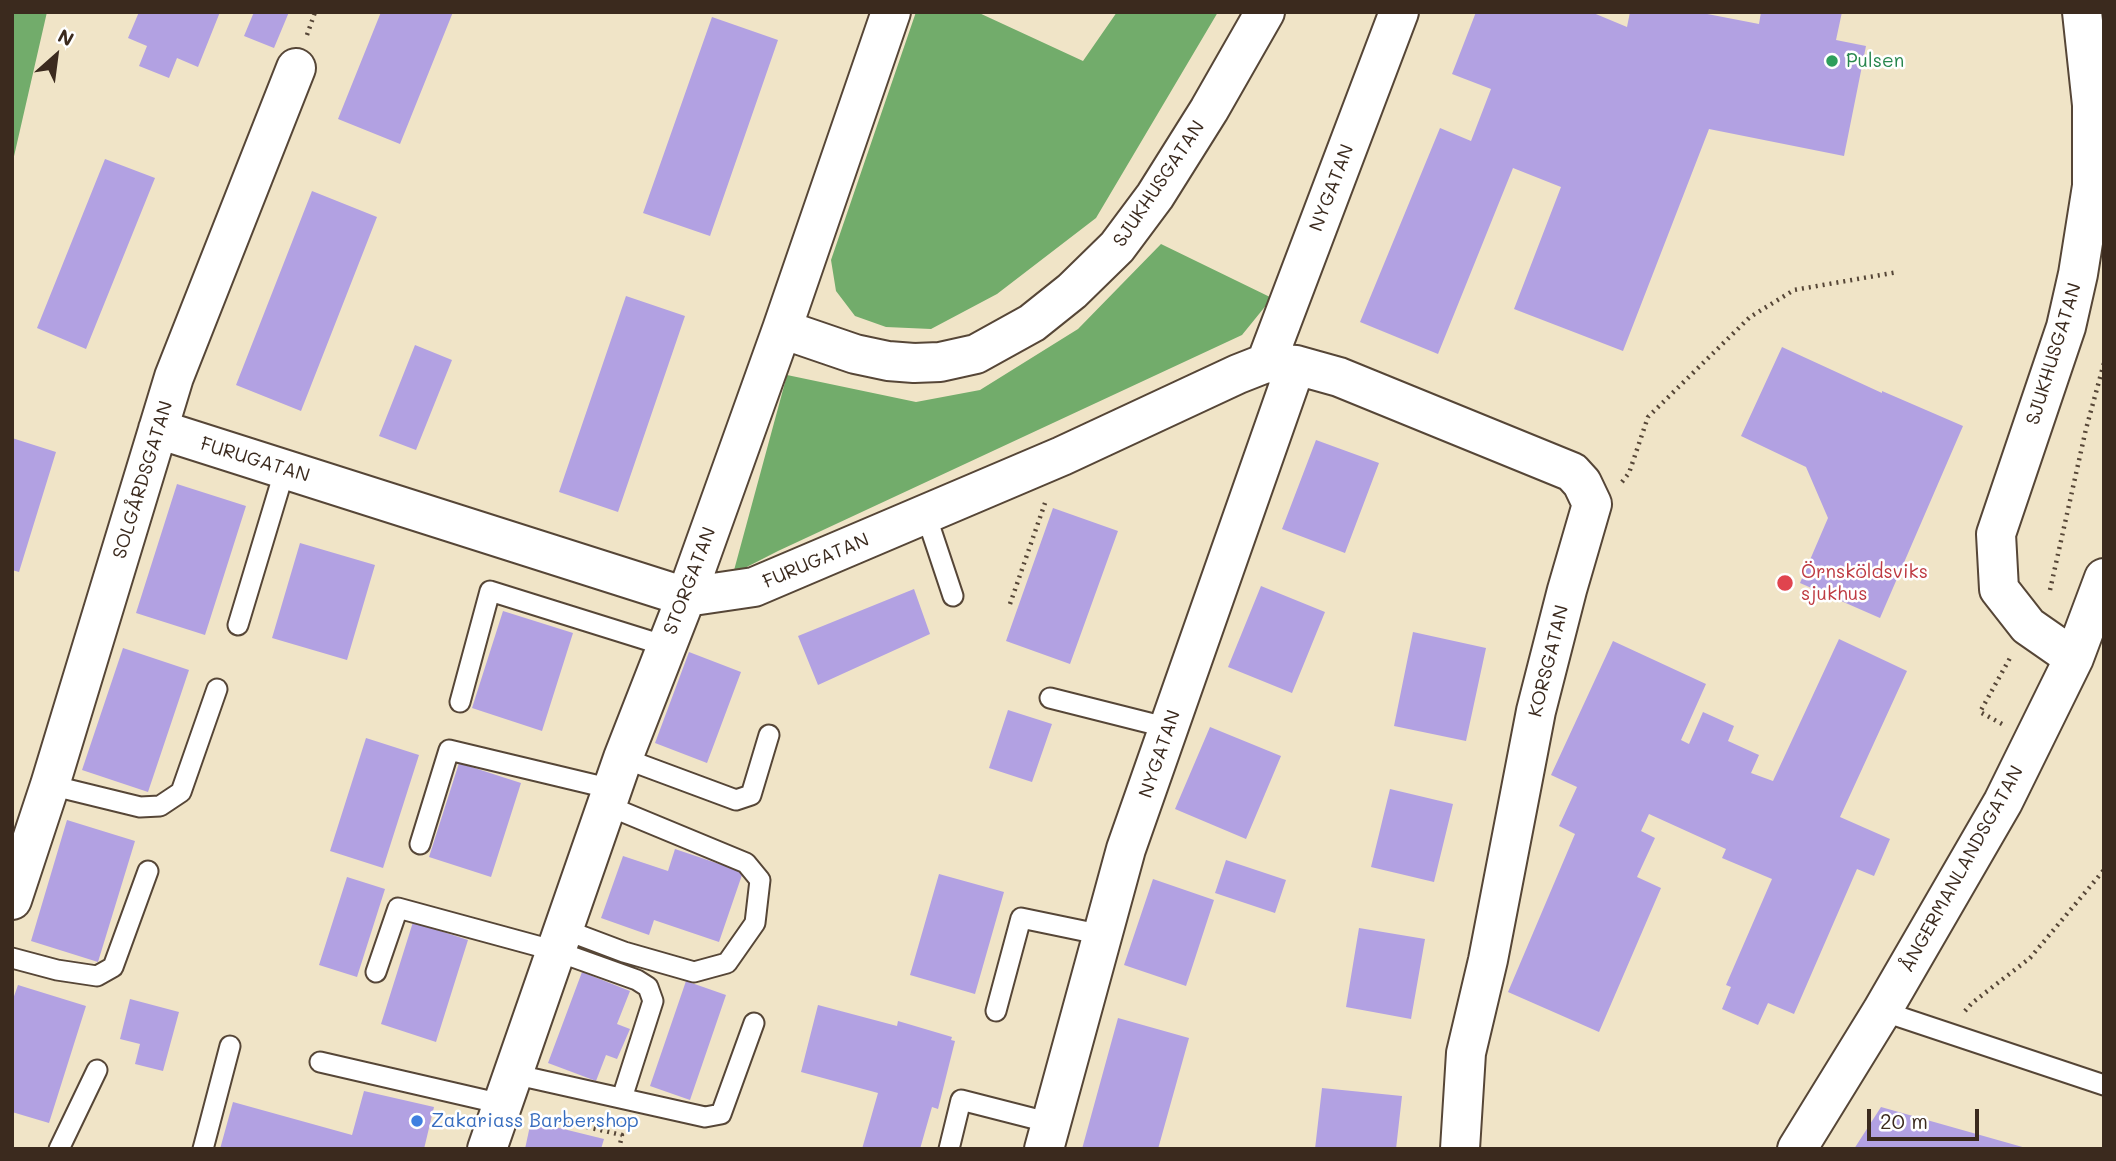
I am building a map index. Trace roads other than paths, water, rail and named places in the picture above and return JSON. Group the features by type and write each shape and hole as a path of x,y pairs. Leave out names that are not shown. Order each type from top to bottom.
{"street":[{"name":"STORGATAN","path":"487,1149 614,784 686,597 782,329 891,12"},
{"name":"SJUKHUSGATAN","path":"782,329 855,354 915,363 940,362 976,354 1032,323 1072,291 1117,247 1155,196 1265,12"},
{"name":"NYGATAN","path":"1047,1136 1126,849 1169,728 1281,364 1399,12"},
{"name":"SJUKHUSGATAN","path":"2074,658 2028,626 1999,589 1996,534 2066,327 2082,249 2092,186 2092,105 2082,12"},
{"name":"SOLGÅRDSGATAN","path":"12,900 50,785 174,377 296,68"},
{"name":"FURUGATAN","path":"158,429 686,597 754,587 1062,456 1238,374 1281,364"},
{"name":"KORSGATAN","path":"1281,364 1339,377 1572,472 1582,483 1592,504 1536,711 1488,960 1466,1053 1460,1149"},
{"name":"ÅNGERMANLANDSGATAN","path":"1797,1149 1882,1011 2003,802 2074,658 2104,578"}],"lane":[{"path":"238,625 285,469"},
{"path":"926,514 953,596"},
{"path":"460,702 490,591 666,646"},
{"path":"50,785 140,807 160,806 181,792 217,689"},
{"path":"1050,698 1169,728"},
{"path":"420,844 449,750 614,784 736,800 751,795 769,735"},
{"path":"376,972 398,908 624,952 694,972 727,963 755,923 761,880 746,863 614,784"},
{"path":"12,958 57,970 97,975 113,967 148,871"},
{"path":"996,1011 1021,918 1102,934"},
{"path":"559,940 648,987 653,1001 622,1098"},
{"path":"1882,1011 2104,1085"},
{"path":"320,1062 505,1097 622,1098 705,1117 721,1114 754,1023"},
{"path":"203,1149 230,1046"},
{"path":"59,1149 97,1070"},
{"path":"949,1149 961,1100 1047,1136"}],"place":[{"name":"Pulsen","path":"1832,61"},
{"name":"Örnsköldsviks sjukhus","path":"1785,583"},
{"name":"Zakariass Barbershop","path":"417,1121"}]}
